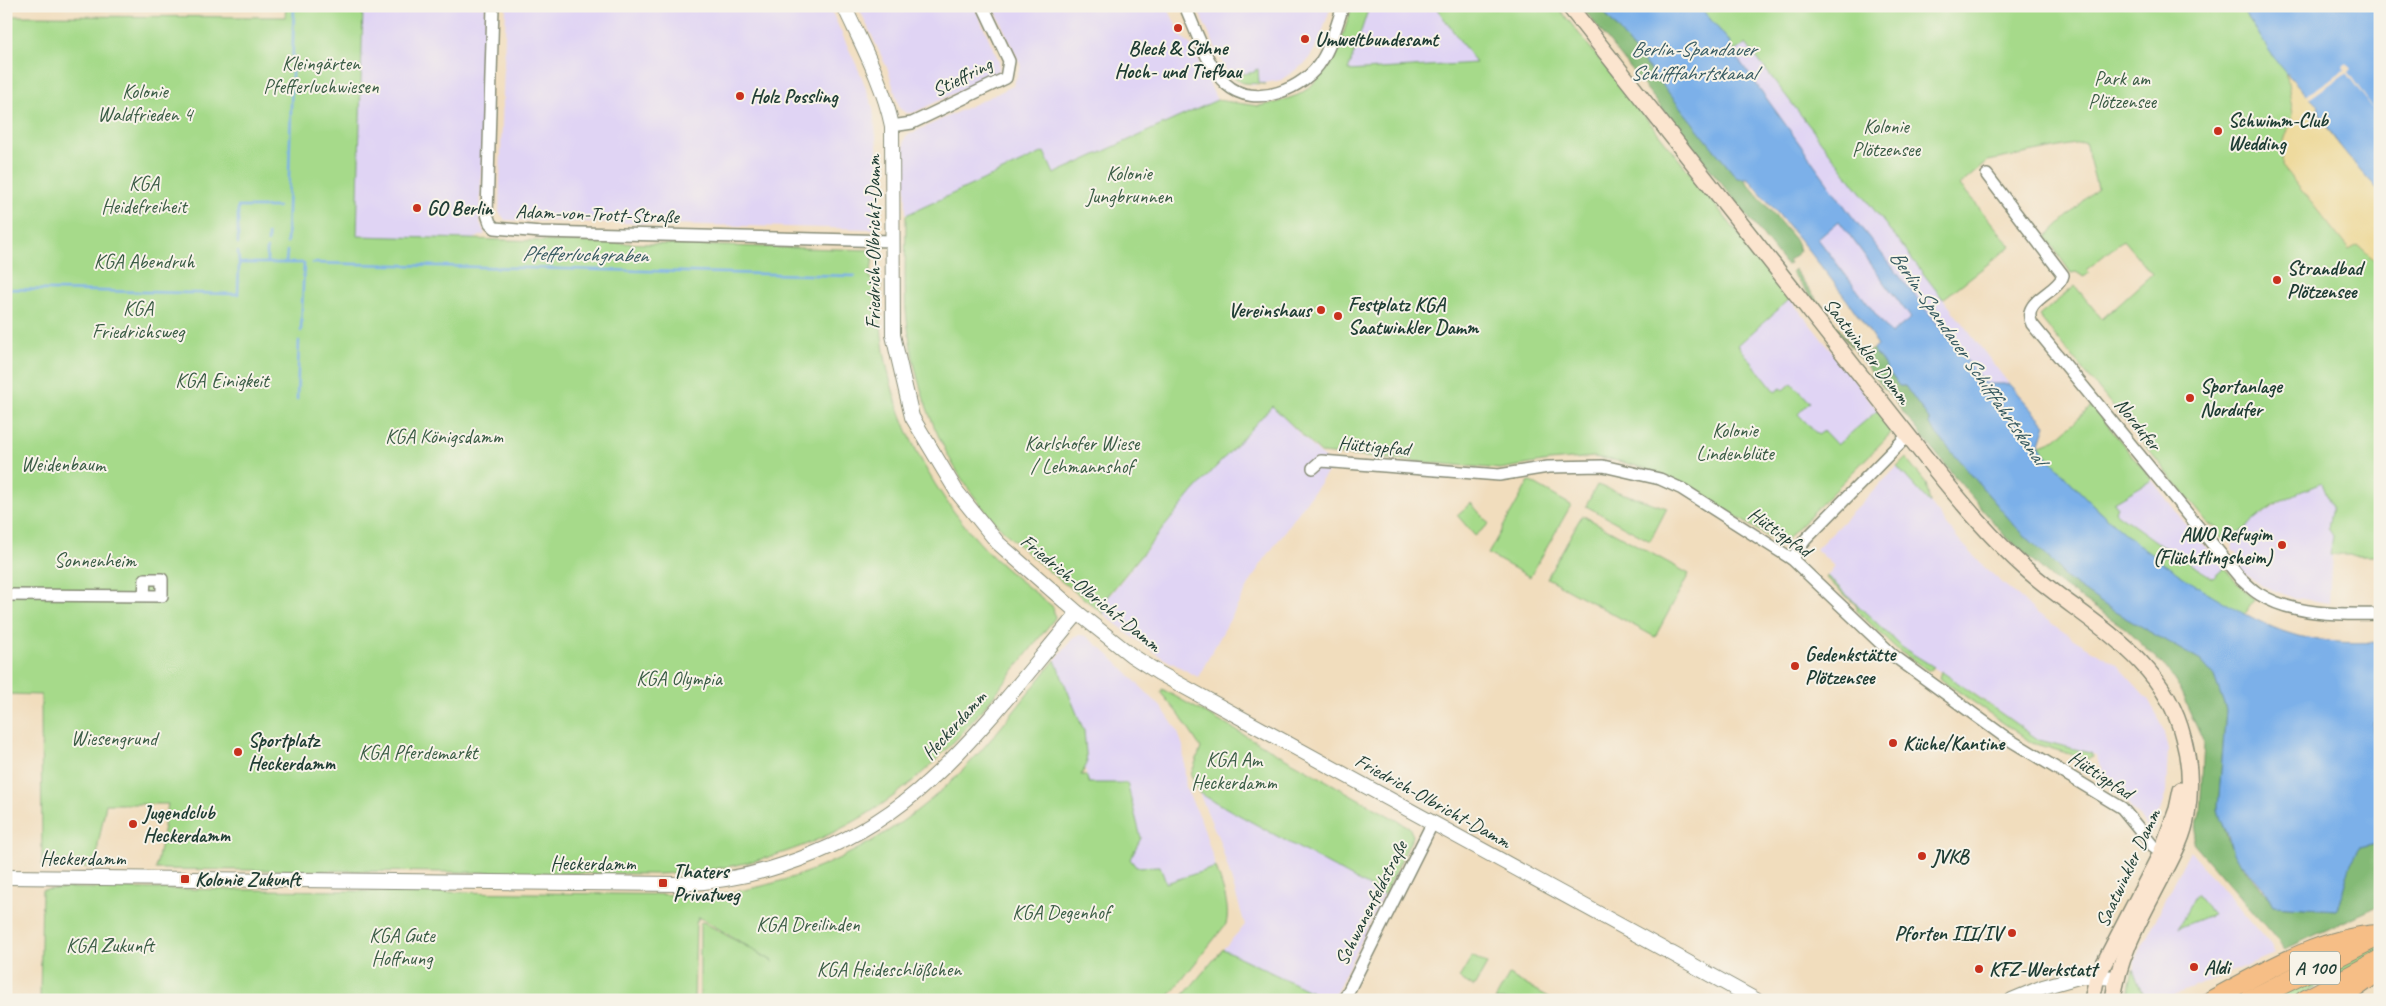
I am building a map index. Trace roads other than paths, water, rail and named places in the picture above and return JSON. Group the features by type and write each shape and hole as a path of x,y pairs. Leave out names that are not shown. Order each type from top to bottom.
{"highway":[{"name":"A 100","path":"2250,1000 2380,934"}],"main road":[{"name":"Saatwinkler Damm","path":"1569,6 1958,498 2005,550 2042,583 2125,646 2143,664 2164,691 2180,740 2183,769 2177,809 2166,856 2123,954 2116,978 2113,1000"},
{"name":"Saatwinkler Damm","path":"2092,1000 2097,977 2166,856"},
{"path":"2210,1000 2252,977 2341,939 2358,935 2380,934"},
{"path":"2304,1000 2380,959"},
{"path":"2339,1000 2380,971"}],"street":[{"name":"Adam-von-Trott-Straße","path":"493,6 487,214 490,223 495,228 541,232 893,241"},
{"name":"Friedrich-Olbricht-Damm","path":"844,6 876,75 892,126 893,335 912,417 957,492 985,528 1013,557 1078,613 1130,654 1159,673 1756,1000"},
{"name":"Stieffring","path":"892,126 912,123 1006,78 1009,61 984,6"},
{"path":"1185,6 1212,65 1225,84 1238,91 1255,95 1275,93 1289,89 1309,76 1322,61 1342,6"},
{"name":"Nordufer","path":"1987,175 2063,275 2062,279 2031,308 2030,319 2032,324 2241,579 2258,594 2290,607 2338,614 2380,614"},
{"path":"1792,559 1805,540 1908,435"},
{"name":"Hüttigpfad","path":"1313,468 1321,461 1499,475 1572,465 1619,468 1660,479 1682,489 1792,559 1894,656 1916,672 2006,737 2122,808 2150,843 2166,856"},
{"path":"6,595 144,596"},
{"name":"Heckerdamm","path":"6,877 679,884 717,880 767,869 811,854 846,838 912,796 954,757 1078,613"},
{"name":"Schwanenfeldstraße","path":"1344,1000 1432,824"},
{"path":"2012,1000 2082,976 2116,978"}],"water":[{"name":"Berlin-Spandauer Schifffahrtskanal","path":"1599,6 1699,6 1729,41 1733,52 1851,215 1985,384 2009,384 2046,425 2039,446 2078,490 2142,547 2164,564 2214,596 2282,631 2306,638 2330,641 2380,642 2380,711 2373,724 2373,734 2380,747 2380,846 2376,844 2360,848 2351,863 2337,910 2273,906 2264,889 2233,854 2218,808 2226,710 2214,676 2201,661 2115,612 2064,577 2058,567 2016,527 1929,425 1930,421 1905,386 1899,386 1873,349 1878,345 1816,259 1748,178 1737,178","holes":["1839,221 1911,318 1891,334 1818,239"]},
{"path":"2239,6 2380,6 2380,192 2335,139 2321,116 2318,106 2279,64"}],"waterway":[{"path":"287,243 294,6"},
{"name":"Pfefferluchgraben","path":"238,244 238,207 278,207"},
{"name":"Pfefferluchgraben","path":"268,235 268,242"},
{"name":"Pfefferluchgraben","path":"267,249 267,262"},
{"path":"286,262 287,251"},
{"name":"Pfefferluchgraben","path":"238,252 239,263"},
{"name":"Pfefferluchgraben","path":"6,289 238,294 239,263 304,263 301,331"},
{"name":"Pfefferluchgraben","path":"313,263 855,276"},
{"name":"Pfefferluchgraben","path":"297,399 299,341"}],"place":[{"name":"Bleck & Söhne Hoch- und Tiefbau","path":"1178,28"},
{"name":"Umweltbundesamt","path":"1305,39"},
{"name":"Holz Possling","path":"740,96"},
{"name":"Schwimm-Club Wedding","path":"2218,131"},
{"name":"GO Berlin","path":"417,208"},
{"name":"Strandbad Plötzensee","path":"2277,280"},
{"name":"Vereinshaus","path":"1321,310"},
{"name":"Festplatz KGA Saatwinkler Damm","path":"1338,316"},
{"name":"Sportanlage Nordufer","path":"2190,398"},
{"name":"AWO Refugim (Flüchtlingsheim)","path":"2282,545"},
{"name":"Gedenkstätte Plötzensee","path":"1795,666"},
{"name":"Küche/Kantine","path":"1893,743"},
{"name":"Sportplatz Heckerdamm","path":"238,752"},
{"name":"Jugendclub Heckerdamm","path":"133,824"},
{"name":"JVKB","path":"1922,856"},
{"name":"Kolonie Zukunft","path":"185,879"},
{"name":"Thaters Privatweg","path":"663,883"},
{"name":"Pforten III/IV","path":"2012,933"},
{"name":"Aldi","path":"2194,967"},
{"name":"KFZ-Werkstatt","path":"1979,969"}],"park label":[{"name":"Kleingärten Pfefferluchwiesen","path":"321,74"},
{"name":"Park am Plötzensee","path":"2122,90"},
{"name":"Kolonie Waldfrieden 4","path":"145,102"},
{"name":"Kolonie Plötzensee","path":"1886,138"},
{"name":"Kolonie Jungbrunnen","path":"1129,184"},
{"name":"KGA Heidefreiheit","path":"144,194"},
{"name":"KGA Abendruh","path":"144,261"},
{"name":"KGA Friedrichsweg","path":"138,320"},
{"name":"KGA Einigkeit","path":"222,380"},
{"name":"KGA Königsdamm","path":"444,436"},
{"name":"Kolonie Lindenblüte","path":"1735,442"},
{"name":"Karlshofer Wiese / Lehmannshof","path":"1082,454"},
{"name":"Weidenbaum","path":"63,464"},
{"name":"Sonnenheim","path":"95,560"},
{"name":"KGA Olympia","path":"679,678"},
{"name":"Wiesengrund","path":"114,738"},
{"name":"KGA Pferdemarkt","path":"418,752"},
{"name":"KGA Am Heckerdamm","path":"1234,770"},
{"name":"KGA Degenhof","path":"1061,912"},
{"name":"KGA Dreilinden","path":"808,924"},
{"name":"KGA Zukunft","path":"110,945"},
{"name":"KGA Gute Hoffnung","path":"402,946"},
{"name":"KGA Heideschlößchen","path":"889,969"}]}
